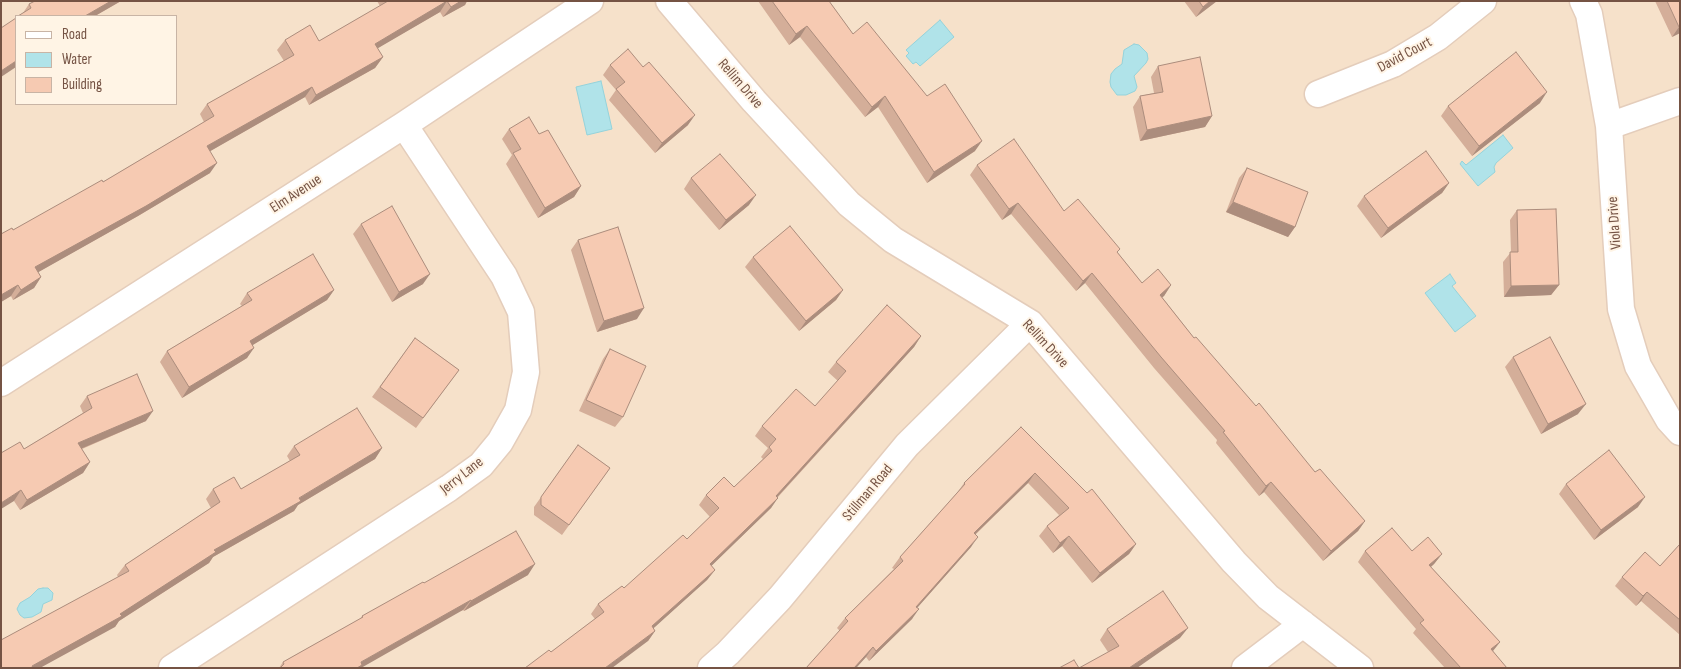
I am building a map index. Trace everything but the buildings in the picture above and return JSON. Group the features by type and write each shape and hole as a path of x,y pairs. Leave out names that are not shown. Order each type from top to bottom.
{"street":[{"name":"Elm Avenue","path":"1,383 404,125 590,1"},
{"name":"Rellim Drive","path":"669,1 754,101 849,204 893,240 1030,323 1234,562 1268,597 1360,668"},
{"name":"David Court","path":"1318,94 1393,64 1438,37 1483,1"},
{"name":"Viola Drive","path":"1583,1 1589,14 1609,126 1621,309 1638,366 1669,420 1680,432"},
{"path":"1609,126 1680,101"},
{"name":"Jerry Lane","path":"172,668 449,488 481,465 500,442 518,410 526,372 521,312 504,276 404,125"},
{"name":"Stillman Road","path":"711,668 728,653 780,598 907,445 1030,323"},
{"path":"1245,668 1303,624"}],"shaded area":[{"path":"1,1 1680,1 1680,668 1,668"}],"water":[{"path":"940,20 954,37 920,66 916,62 913,64 906,56 909,53 906,50"},
{"path":"1134,44 1139,45 1147,53 1148,59 1134,76 1137,87 1135,91 1126,95 1117,95 1111,87 1111,74 1122,64 1124,50"},
{"path":"601,81 612,129 587,135 576,87"},
{"path":"1503,135 1513,148 1496,163 1494,167 1495,172 1478,186 1460,164 1462,161 1466,165"},
{"path":"1450,274 1456,283 1452,286 1476,316 1455,332 1425,293"},
{"path":"48,588 53,593 52,600 43,604 41,612 32,617 24,618 17,609 20,603 38,589"}]}
